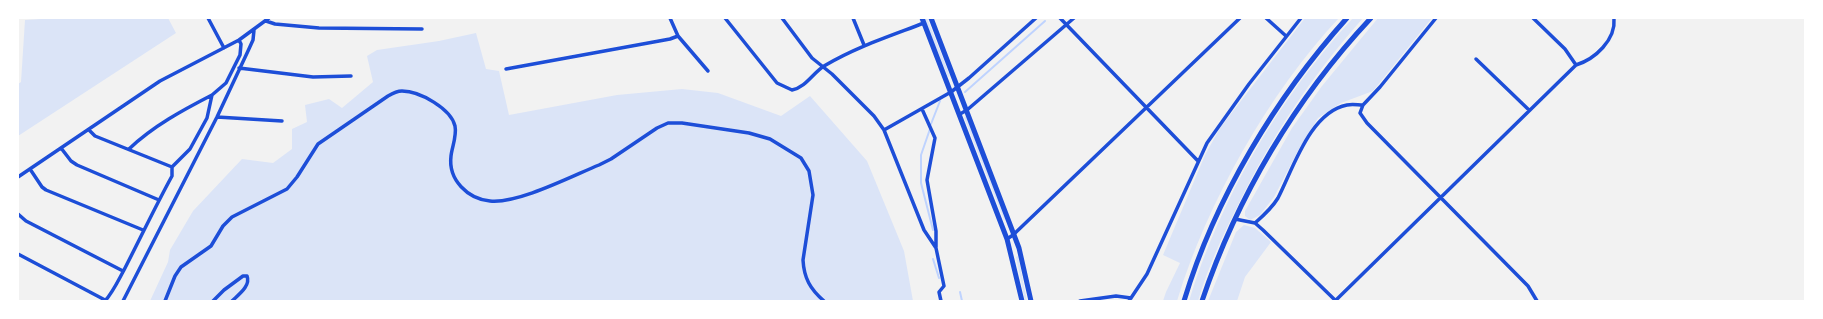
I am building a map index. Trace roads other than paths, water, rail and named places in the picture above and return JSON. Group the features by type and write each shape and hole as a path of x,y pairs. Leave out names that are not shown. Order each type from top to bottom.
{"main road":[{"path":"931,18 1014,235 1026,272 1031,301"},
{"path":"1184,301 1194,271 1215,222 1250,152 1296,81 1348,18"},
{"path":"1202,301 1235,219 1276,143 1309,93 1334,60 1371,18"},
{"path":"923,21 1007,239 1022,301"}],"street":[{"path":"208,18 224,48"},
{"path":"670,18 678,36 708,71"},
{"path":"725,18 778,83 787,88 797,88 823,67 864,45 923,21"},
{"path":"782,18 810,54 874,116 884,130 924,230 936,248"},
{"path":"854,18 864,45"},
{"path":"884,130 951,92 969,78 1036,18"},
{"path":"1060,18 1198,161"},
{"path":"960,114 967,110 1074,18"},
{"path":"1007,239 1014,235 1240,18"},
{"path":"1266,18 1286,36"},
{"path":"1080,301 1116,296 1130,300 1147,274 1198,161 1214,133 1301,18"},
{"path":"1436,18 1380,87 1363,104 1360,113 1367,123 1528,286 1537,301"},
{"path":"1533,18 1565,49 1576,65"},
{"path":"1235,219 1254,223 1335,301 1576,65 1591,59 1607,42 1614,28 1614,18"},
{"path":"18,177 160,82 239,40 267,20 275,24 319,28 422,29"},
{"path":"123,301 216,117 253,40 254,30"},
{"path":"506,69 670,40 678,36"},
{"path":"129,149 178,113 212,95 226,83 240,55 242,48 239,40"},
{"path":"1476,59 1529,110"},
{"path":"239,68 312,77 351,76"},
{"path":"166,301 171,285 181,267 211,246 216,240 223,226 232,217 287,189 297,177 318,144 388,96 401,91 421,95 440,107 451,119 456,128 451,156 454,175 468,194 476,198 490,201 514,199 599,165 611,159 657,128 668,123 682,123 749,133 770,139 801,158 809,171 813,195 803,260 803,269 808,283 814,292 824,301"},
{"path":"18,254 105,301 113,292 139,242 143,230 172,176 172,167 190,149 207,118 212,95"},
{"path":"1254,223 1277,199 1289,172 1311,132 1319,122 1330,112 1347,105 1363,104"},
{"path":"922,109 935,138 927,180 936,231 936,248 944,286 939,292 941,301"},
{"path":"216,117 282,121"},
{"path":"89,130 95,136 172,167"},
{"path":"61,148 71,161 77,165 159,200"},
{"path":"30,169 39,184 46,190 143,230"},
{"path":"18,214 26,221 123,271"},
{"path":"214,301 224,290 243,276 247,276 248,280 246,287 232,301"}],"waterway":[{"path":"965,92 1045,21"},
{"path":"931,124 940,101"},
{"path":"930,129 921,155 921,183 933,230"},
{"path":"933,259 939,278"},
{"path":"960,292 962,301"}]}
